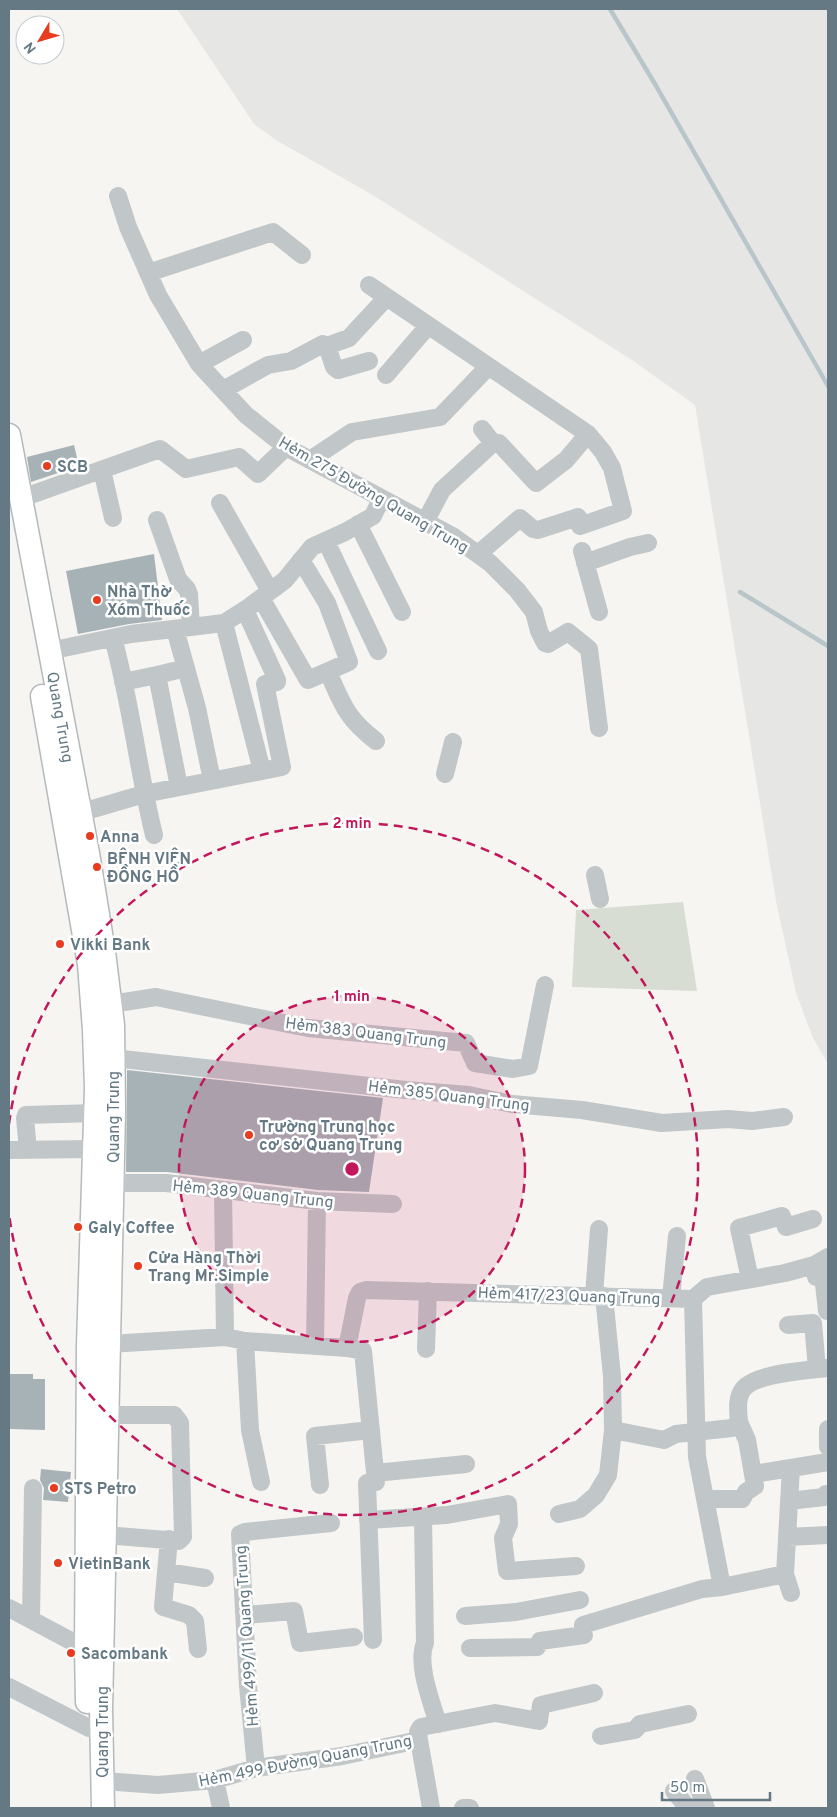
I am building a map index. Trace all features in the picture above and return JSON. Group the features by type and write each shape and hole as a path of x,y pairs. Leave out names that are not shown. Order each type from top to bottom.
{"main road":[{"name":"Quang Trung","path":"10,444 15,506 89,964 101,1004 113,1025 112,1183 99,1345 86,1648 103,1781 103,1808"},
{"name":"Quang Trung","path":"15,506 49,651 88,853 104,952 101,1004 94,1030 95,1113 93,1149 99,1345 108,1415 105,1535 95,1730 88,1808"}],"street":[{"name":"Hẻm 275 Đường Quang Trung","path":"118,196 128,227 158,295 199,364 246,415 286,447 454,537 490,563 518,590 534,612 539,631 545,643 548,644 568,632 589,649 600,728"},
{"path":"148,273 273,232 302,256"},
{"path":"369,285 588,434 603,452 612,468 623,511 580,526 578,517 538,530 533,529 520,518 478,554"},
{"path":"224,390 268,365 291,361 323,344 327,346 349,338 387,297"},
{"path":"386,375 428,326"},
{"path":"199,364 243,340"},
{"path":"327,346 334,367 338,370 369,361"},
{"path":"310,460 352,432 440,417 488,367"},
{"path":"482,429 493,443"},
{"path":"425,522 442,490 493,443 499,443 536,483 566,460 588,434"},
{"path":"15,506 102,470 160,449 186,469 239,457 258,474 286,447"},
{"path":"102,470 113,518"},
{"path":"49,651 114,638 224,623 285,580 312,547 373,516 382,499"},
{"path":"220,503 308,680 347,664 350,659 328,603 301,560"},
{"path":"157,520 178,580 187,589 189,594 183,628 186,668 197,708 212,780"},
{"path":"358,524 402,612"},
{"path":"326,541 378,651"},
{"path":"599,612 584,557 648,543"},
{"path":"79,813 144,794 282,767 265,684 277,682 277,680 244,610"},
{"path":"224,623 262,771"},
{"path":"114,638 144,794 154,835"},
{"path":"123,682 186,668"},
{"path":"328,672 347,714 358,727 376,741"},
{"path":"157,675 179,787"},
{"path":"445,774 453,742"},
{"path":"595,875 600,899"},
{"name":"Hẻm 383 Quang Trung","path":"101,1004 156,997 308,1028 466,1043 475,1063 513,1069 529,1066 545,984"},
{"name":"Hẻm 385 Quang Trung","path":"113,1058 406,1090 469,1095 512,1104 582,1110 662,1123 728,1119 752,1121 784,1117"},
{"path":"28,1150 26,1115 95,1113"},
{"path":"9,1150 93,1149"},
{"name":"Hẻm 389 Quang Trung","path":"112,1183 166,1183 317,1201 393,1204"},
{"path":"223,1190 225,1337"},
{"path":"315,1346 317,1201"},
{"path":"750,1279 739,1228 782,1216 786,1227 813,1219"},
{"path":"559,1514 580,1509 596,1495 608,1474 613,1430 612,1376 599,1295 599,1229"},
{"path":"672,1298 677,1236"},
{"path":"722,1587 697,1457 693,1299 707,1287 785,1272 821,1261"},
{"path":"821,1261 816,1277 823,1275 827,1310"},
{"name":"Hẻm 417/23 Quang Trung","path":"355,1350 360,1292 366,1290 693,1299"},
{"path":"426,1349 428,1292"},
{"path":"705,1499 742,1498 746,1492 755,1486 747,1440 739,1422 738,1403 744,1388 754,1380 776,1374 823,1369 813,1323 788,1325"},
{"path":"99,1345 225,1337 245,1341 355,1350 371,1430 376,1482 367,1483 373,1640"},
{"path":"245,1341 250,1430 261,1482"},
{"path":"105,1535 179,1541 183,1536 180,1423 177,1418 174,1415 108,1415"},
{"path":"613,1430 664,1440 676,1434 732,1428 739,1422"},
{"path":"828,1429 828,1447"},
{"path":"320,1485 315,1436 371,1430"},
{"path":"753,1474 828,1462"},
{"path":"375,1473 466,1464"},
{"path":"791,1468 785,1574 791,1593"},
{"path":"31,1620 33,1488"},
{"path":"789,1501 824,1497 828,1494"},
{"path":"368,1520 447,1515 508,1504 509,1524 503,1538 507,1572 576,1566"},
{"path":"423,1517 424,1643 422,1655 425,1676 438,1724"},
{"name":"Hẻm 499/11 Quang Trung","path":"256,1768 248,1686 240,1534 331,1523"},
{"path":"787,1537 828,1534"},
{"path":"169,1539 163,1607 189,1615 195,1621 198,1649"},
{"path":"166,1572 205,1578"},
{"path":"470,1648 537,1648 540,1641 583,1630 702,1589 722,1587 785,1574"},
{"path":"465,1616 516,1612 580,1600"},
{"path":"9,1608 86,1648"},
{"path":"245,1615 294,1611 300,1643 354,1637"},
{"path":"9,1687 95,1730"},
{"name":"Hẻm 499 Đường Quang Trung","path":"103,1781 158,1786 214,1780 256,1768 342,1756 419,1740 418,1732 422,1727 495,1713 539,1721 541,1705 594,1693"},
{"path":"601,1736 635,1730 640,1724 688,1714"},
{"path":"419,1740 431,1808"},
{"path":"695,1779 706,1808"},
{"path":"214,1780 221,1808"},
{"path":"674,1791 688,1808"},
{"path":"463,1808 470,1808"}],"shaded area":[{"path":"177,9 828,9 828,1064 813,1038 796,993 776,901 695,405 632,360 371,194 276,140 254,124"},
{"path":"683,902 697,991 572,987 576,910"}],"building":[{"name":"SCB","path":"74,445 79,466 31,482 27,457"},
{"path":"154,554 162,620 78,634 66,571"},
{"name":"Trường Trung học cơ sở Quang Trung","path":"127,1070 383,1098 369,1192 318,1190 167,1172 126,1172"},
{"path":"9,1374 33,1374 33,1379 45,1379 45,1430 9,1429"},
{"name":"STS Petro","path":"41,1469 71,1472 68,1502 43,1500 44,1488 40,1480"}],"waterway":[{"path":"610,9 828,386"},
{"path":"740,592 828,646"}],"place":[{"name":"SCB","path":"47,466"},
{"name":"Nhà Thờ Xóm Thuốc","path":"97,600"},
{"name":"Anna","path":"90,836"},
{"name":"BỆNH VIỆN ĐỒNG HỒ","path":"97,867"},
{"name":"Vikki Bank","path":"60,944"},
{"name":"Trường Trung học cơ sở Quang Trung","path":"249,1135"},
{"name":"Galy Coffee","path":"78,1227"},
{"name":"Cửa Hàng Thời Trang Mr.Simple","path":"138,1266"},
{"name":"STS Petro","path":"54,1488"},
{"name":"VietinBank","path":"58,1563"},
{"name":"Sacombank","path":"71,1653"}]}
